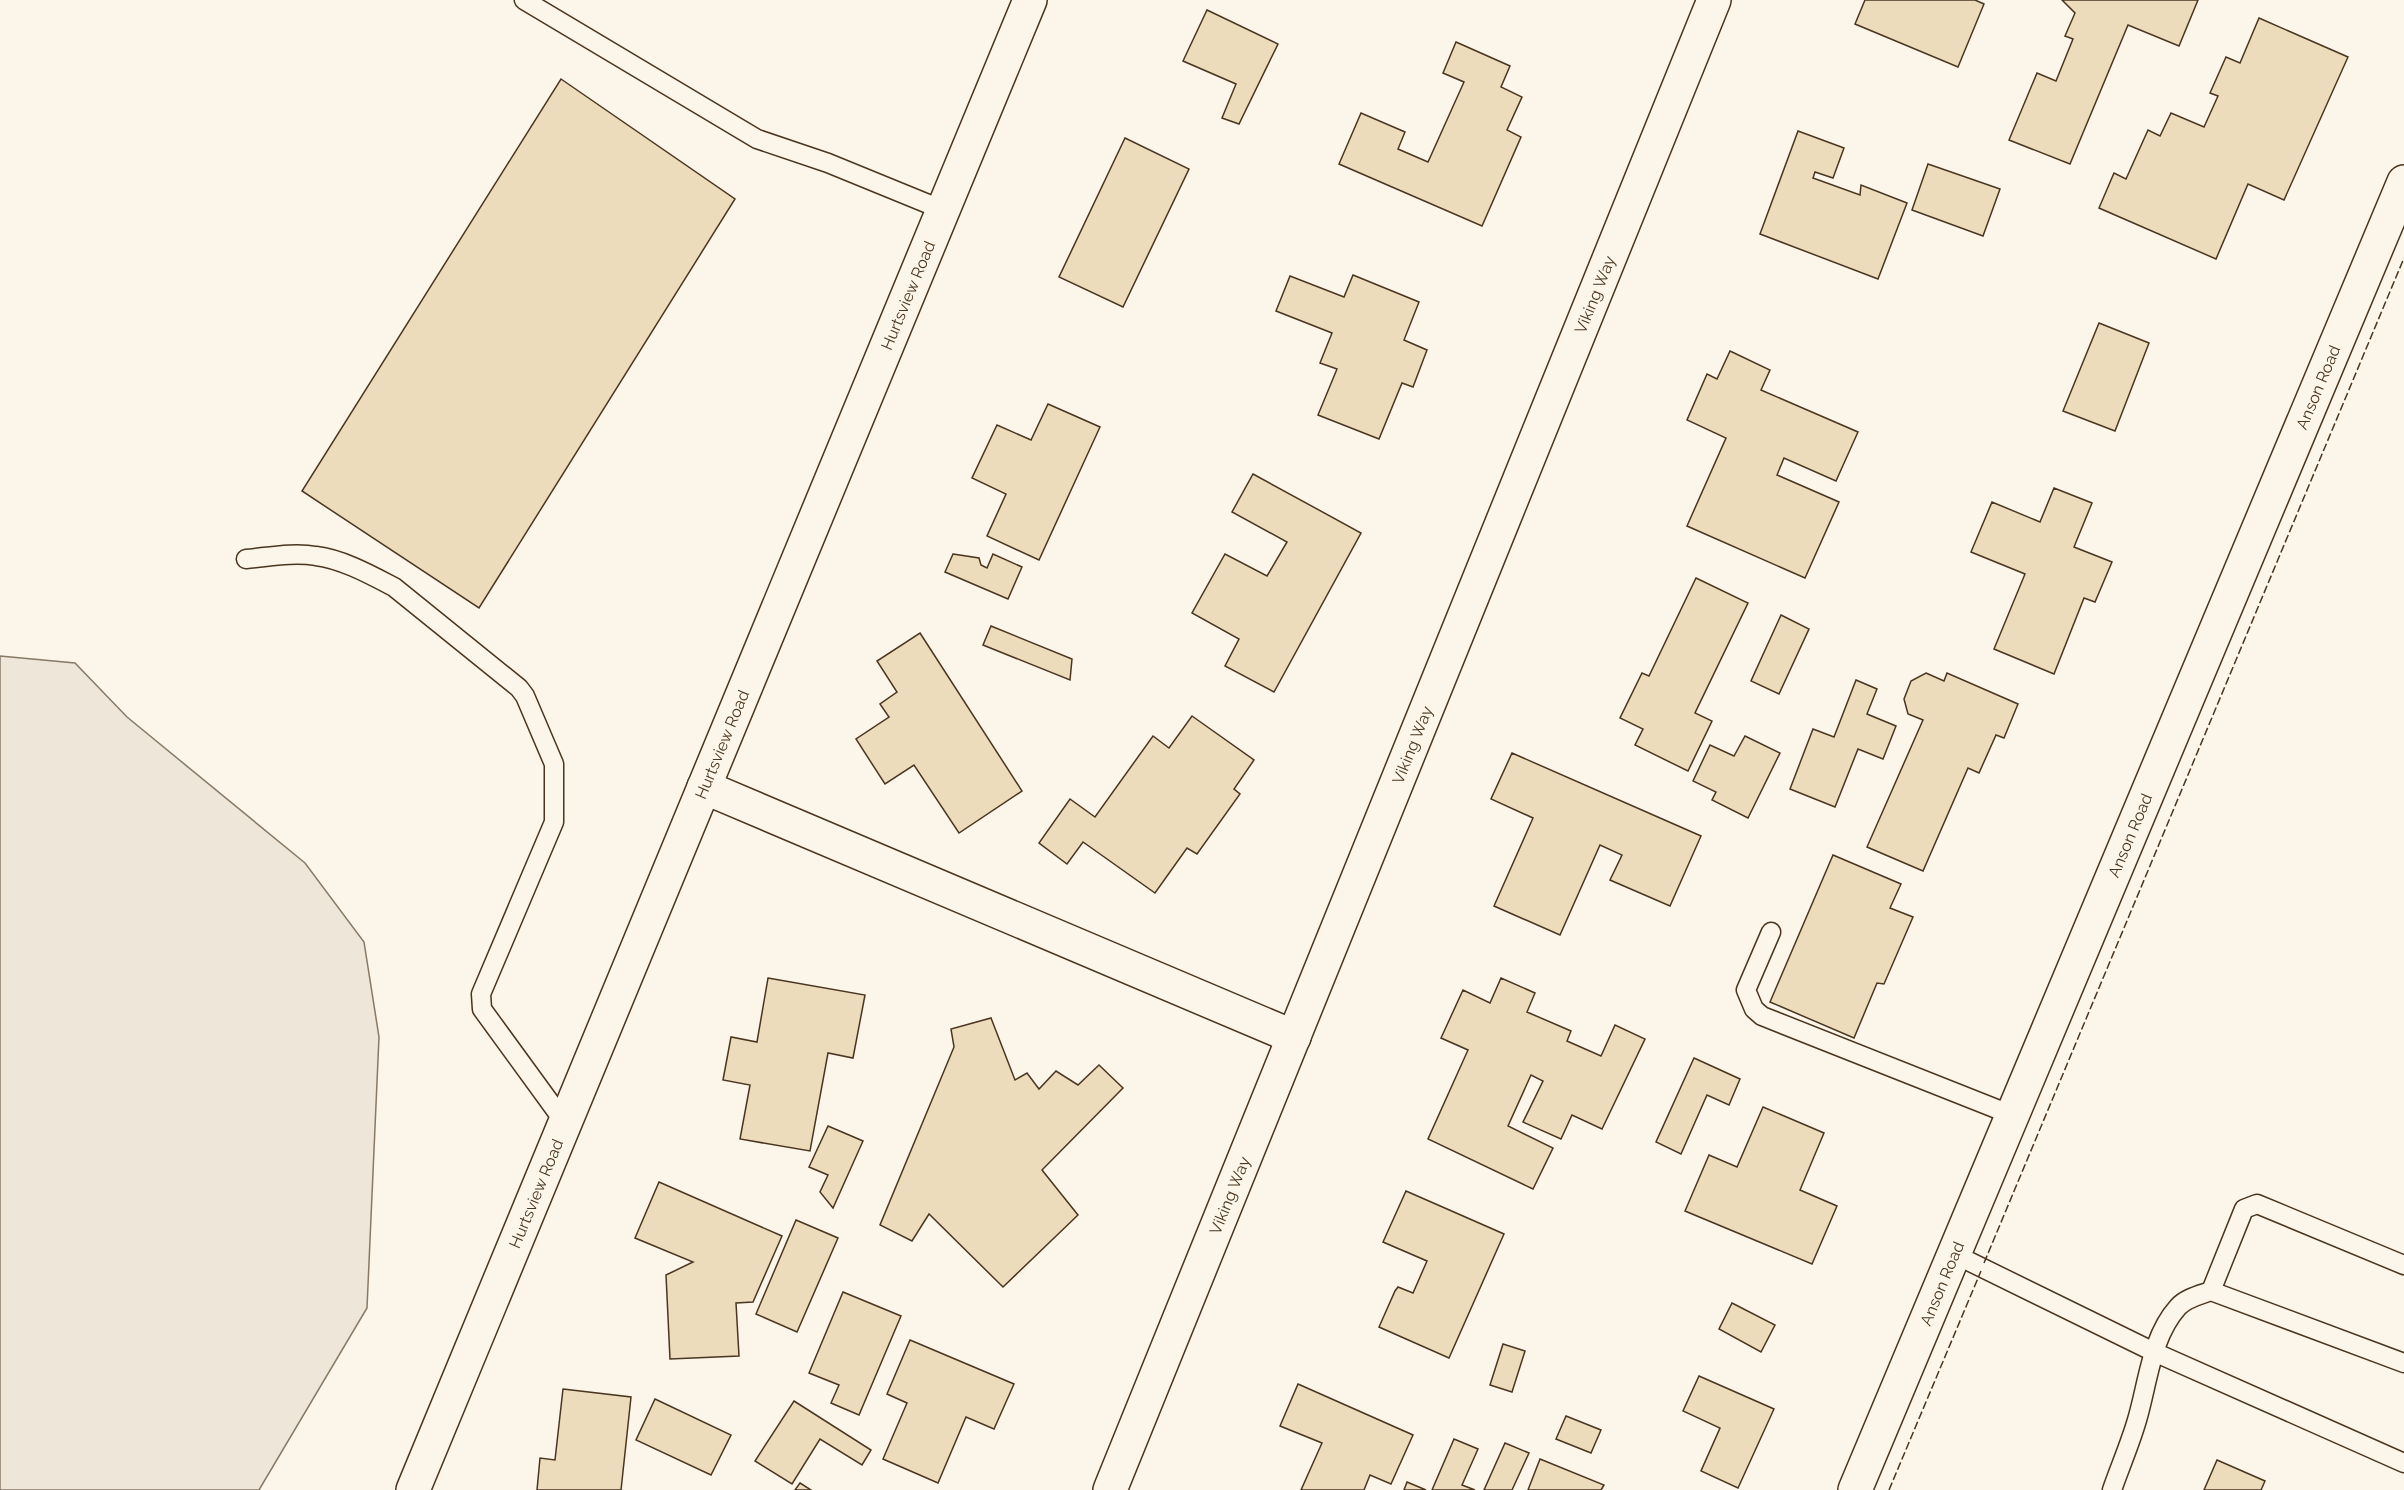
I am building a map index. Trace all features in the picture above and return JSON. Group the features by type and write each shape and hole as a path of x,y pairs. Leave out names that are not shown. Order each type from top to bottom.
{"street":[{"name":"Hurtsview Road","path":"413,1490 1030,0"},
{"name":"Viking Way","path":"1110,1490 1714,0"},
{"name":"Anson Road","path":"1855,1490 2404,182"},
{"path":"704,787 1294,1037"}],"lane":[{"path":"524,0 757,139 828,163 943,210"},
{"path":"246,559 313,555 329,558 383,581 394,587 488,660 525,696 554,764 554,822 481,994 482,1009 565,1123"},
{"path":"1771,932 1746,990 1754,1009 1762,1016 2012,1115"},
{"path":"2211,1291 2244,1209 2257,1204 2404,1265"},
{"path":"1954,1254 2154,1352 2404,1463"},
{"path":"2112,1490 2137,1421 2154,1352 2179,1306 2191,1298 2211,1291 2404,1363"}],"shaded area":[{"path":"0,656 75,663 127,717 305,863 364,942 379,1037 367,1308 259,1490 0,1490"}],"building":[{"path":"1865,0 1975,0 1984,4 1958,67 1855,24"},
{"path":"2062,0 2198,0 2179,46 2128,25 2070,164 2009,140 2037,73 2056,81 2073,39 2065,36 2075,13"},
{"path":"1207,10 1278,44 1239,124 1222,118 1236,84 1183,61"},
{"path":"2259,18 2348,57 2284,200 2248,184 2216,259 2099,208 2114,173 2126,179 2148,130 2160,136 2171,113 2204,127 2218,96 2210,93 2226,57 2240,63"},
{"path":"1456,42 1510,66 1501,87 1522,97 1507,130 1521,137 1482,226 1339,164 1361,113 1405,132 1398,149 1428,162 1464,82 1443,73"},
{"path":"561,79 735,199 479,608 302,491"},
{"path":"1798,131 1844,148 1833,178 1815,172 1813,178 1860,195 1861,185 1907,203 1878,279 1760,234"},
{"path":"1125,138 1189,169 1123,307 1059,277"},
{"path":"1928,164 2000,189 1983,236 1912,210"},
{"path":"1353,275 1419,302 1404,340 1427,350 1413,387 1402,383 1379,439 1318,415 1337,369 1320,363 1332,333 1276,311 1290,276 1344,297"},
{"path":"2099,323 2149,343 2115,431 2063,411"},
{"path":"1730,351 1770,370 1761,390 1858,432 1836,481 1784,458 1777,475 1839,502 1805,578 1687,526 1726,438 1687,420 1707,374 1717,379"},
{"path":"1048,404 1100,427 1039,560 987,536 1006,494 972,478 997,425 1031,440"},
{"path":"1253,474 1361,533 1274,692 1225,666 1239,639 1192,613 1225,554 1267,576 1287,542 1232,512"},
{"path":"2054,488 2092,503 2074,547 2112,562 2095,602 2084,598 2054,674 1994,649 2025,574 1971,552 1992,502 2040,522"},
{"path":"953,554 979,558 981,565 987,568 993,554 1022,567 1008,599 945,572"},
{"path":"1696,578 1748,603 1695,713 1712,721 1688,771 1635,745 1643,729 1620,718 1642,673 1649,676"},
{"path":"1781,615 1809,629 1779,694 1751,681"},
{"path":"991,626 1072,659 1070,680 983,645"},
{"path":"920,633 1022,791 959,833 914,765 885,784 856,739 889,717 880,704 897,692 877,661"},
{"path":"1926,673 1944,681 1947,673 2018,704 2004,738 1996,735 1979,773 1968,768 1923,871 1867,847 1923,720 1908,714 1904,699 1911,681"},
{"path":"1856,680 1877,689 1867,714 1896,726 1883,759 1858,749 1835,807 1790,789 1813,729 1834,737"},
{"path":"1192,716 1254,760 1234,789 1240,794 1197,854 1187,848 1155,893 1083,842 1067,864 1039,843 1070,799 1095,817 1153,736 1169,748"},
{"path":"1745,736 1780,753 1748,818 1712,800 1716,792 1693,781 1710,745 1734,756"},
{"path":"1512,753 1701,836 1670,906 1610,880 1622,855 1600,845 1560,935 1494,906 1533,818 1491,799"},
{"path":"1833,855 1901,884 1890,908 1913,917 1884,984 1877,983 1854,1038 1770,1002"},
{"path":"768,978 865,995 853,1058 828,1053 810,1151 740,1139 750,1085 723,1080 731,1037 757,1042"},
{"path":"1501,978 1535,993 1527,1012 1571,1031 1567,1041 1601,1056 1615,1025 1645,1039 1602,1129 1572,1115 1561,1139 1523,1122 1543,1081 1531,1075 1508,1126 1553,1148 1533,1189 1428,1139 1468,1050 1441,1038 1463,990 1490,1003"},
{"path":"991,1018 1015,1080 1027,1073 1039,1089 1056,1071 1078,1085 1099,1065 1123,1088 1042,1170 1078,1215 1003,1287 929,1214 912,1241 880,1225 954,1047 951,1029"},
{"path":"1694,1058 1740,1079 1729,1105 1707,1095 1681,1154 1656,1142"},
{"path":"1763,1107 1824,1133 1800,1190 1837,1206 1812,1264 1685,1211 1709,1155 1737,1167"},
{"path":"828,1126 863,1141 833,1208 820,1192 828,1175 809,1167"},
{"path":"659,1182 782,1236 753,1302 736,1303 739,1356 670,1359 666,1275 693,1262 635,1238"},
{"path":"1406,1191 1504,1234 1449,1358 1379,1327 1395,1291 1398,1287 1413,1293 1427,1261 1383,1242"},
{"path":"796,1220 838,1238 797,1332 756,1314"},
{"path":"843,1292 901,1316 859,1415 831,1403 839,1385 809,1373"},
{"path":"1732,1303 1775,1325 1761,1352 1719,1329"},
{"path":"910,1340 1014,1384 994,1429 966,1417 938,1483 883,1459 907,1403 887,1394"},
{"path":"1503,1344 1525,1351 1512,1392 1490,1385"},
{"path":"1699,1376 1774,1409 1738,1488 1701,1471 1720,1428 1683,1411"},
{"path":"1298,1384 1413,1435 1391,1484 1370,1475 1364,1490 1301,1490 1322,1443 1280,1426"},
{"path":"563,1389 631,1397 621,1490 537,1490 540,1458 555,1460"},
{"path":"655,1399 731,1435 711,1475 636,1440"},
{"path":"794,1401 871,1450 862,1465 820,1439 792,1484 755,1461"},
{"path":"1566,1416 1601,1430 1591,1453 1556,1439"},
{"path":"1454,1439 1478,1449 1462,1485 1475,1490 1432,1490"},
{"path":"1505,1443 1529,1453 1512,1490 1484,1490"},
{"path":"1540,1459 1604,1485 1601,1490 1528,1490"},
{"path":"2217,1460 2265,1481 2261,1490 2204,1490"},
{"path":"1407,1482 1426,1490 1404,1490"},
{"path":"800,1483 811,1490 795,1490"}],"fence":[{"path":"1984,1263 2404,258"},
{"path":"1889,1490 1981,1271"}]}
